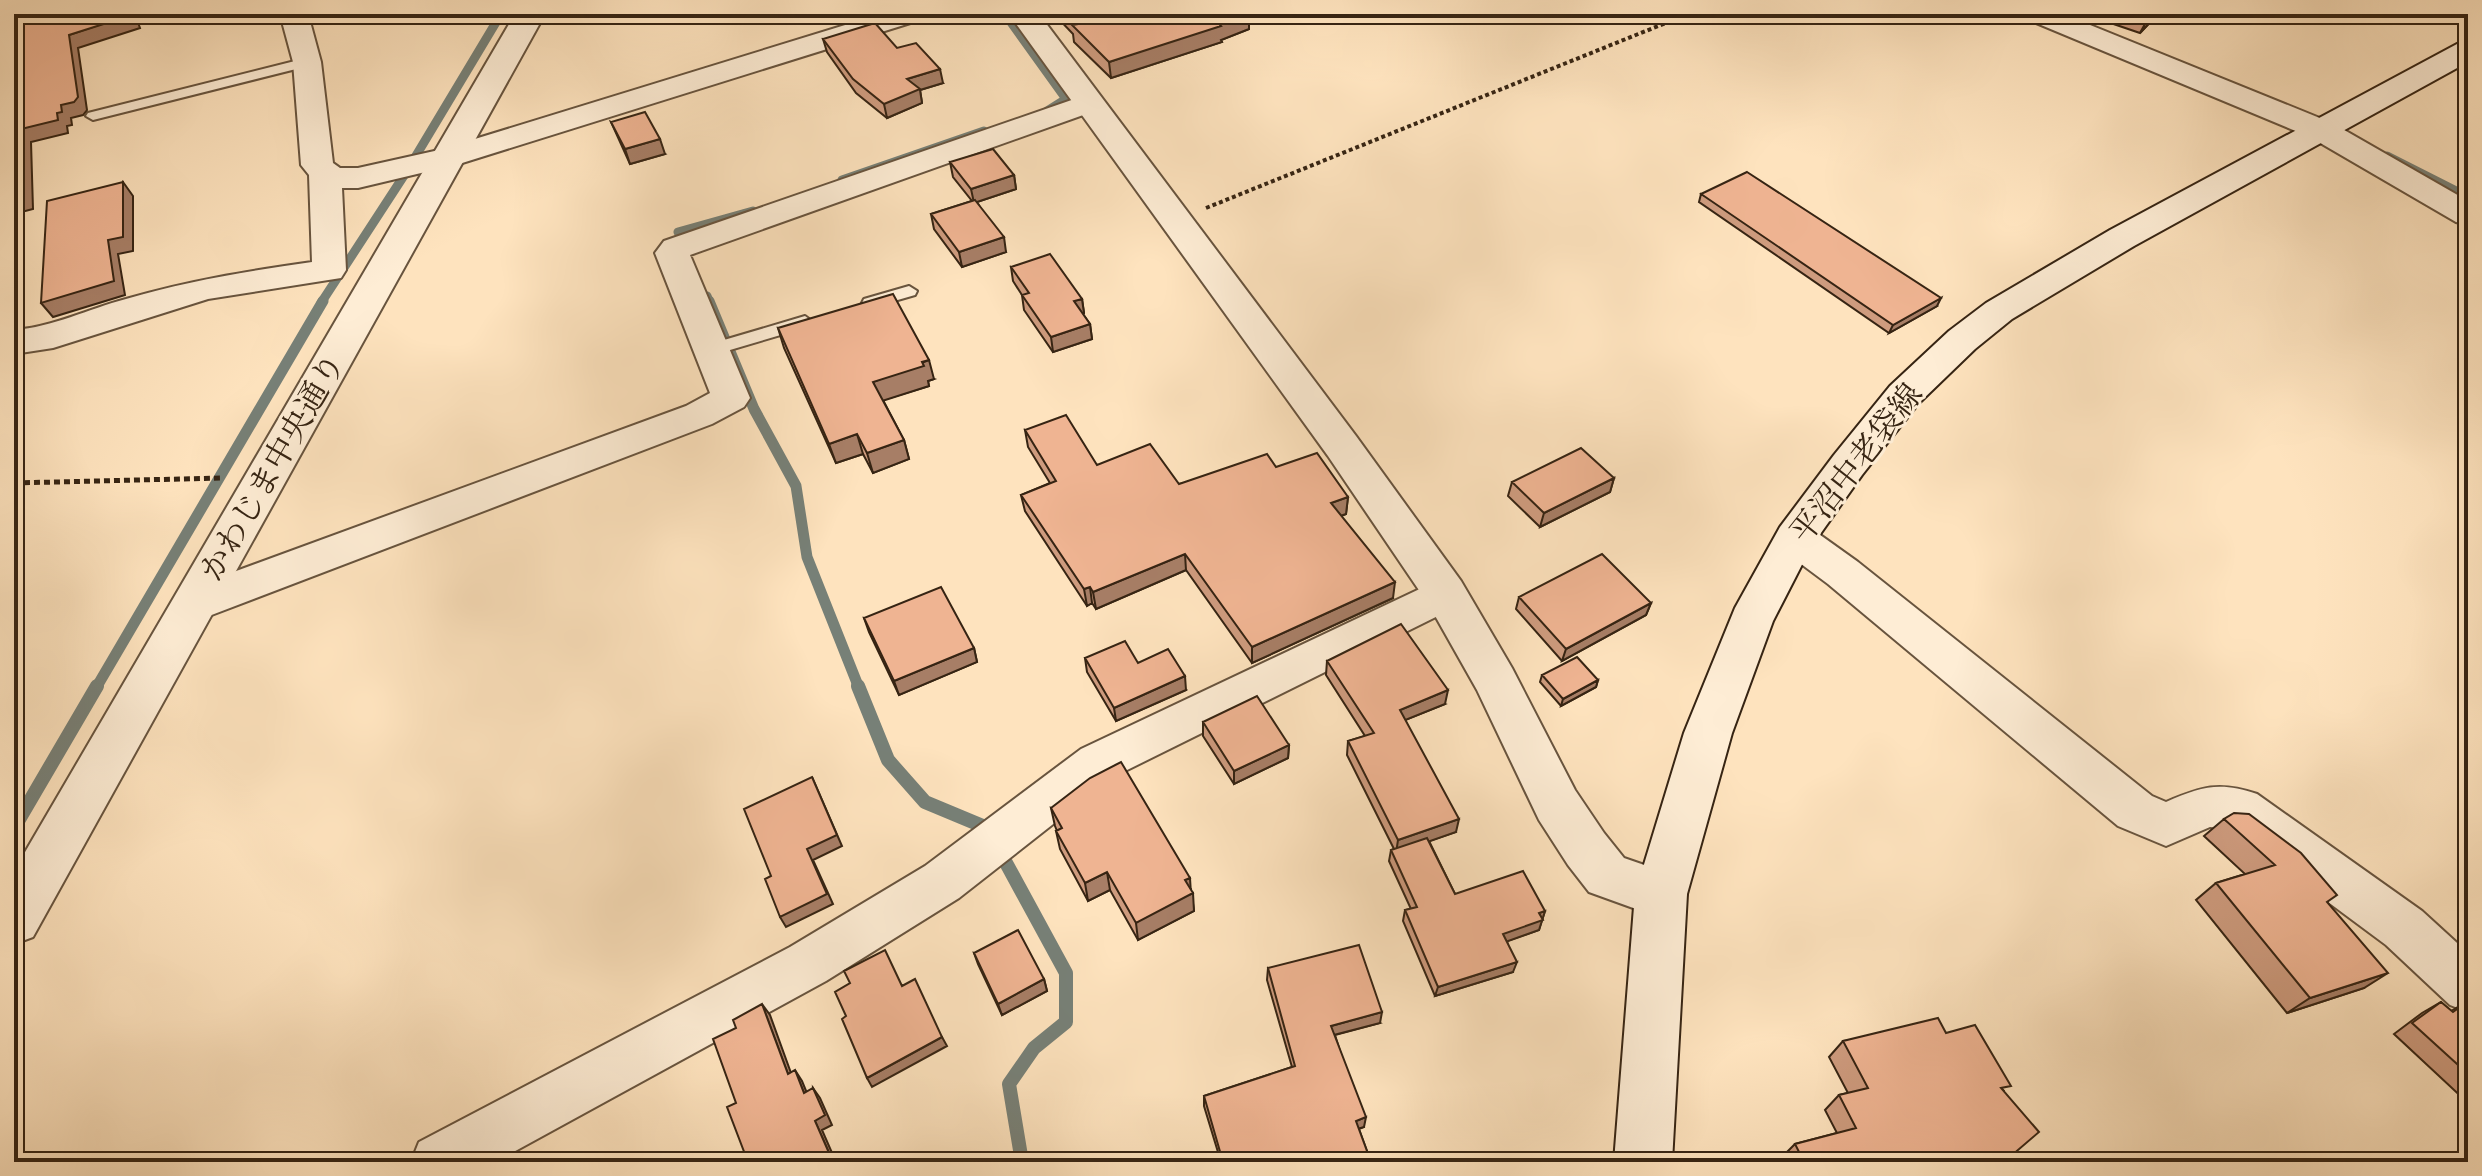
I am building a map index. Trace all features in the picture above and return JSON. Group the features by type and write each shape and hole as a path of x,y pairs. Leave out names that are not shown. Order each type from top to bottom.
{"street":[{"path":"294,14 307,62 317,165 325,174 339,178 358,178 421,163 910,14"},
{"name":"かわじま中央通り","path":"14,920 266,477 421,163 530,14"},
{"path":"1024,14 1342,446 1445,593 1496,681 1557,805 1586,849 1607,875 1661,894"},
{"path":"2039,14 2321,130 2468,215"},
{"name":"平沼中老袋線","path":"1643,1162 1661,894 1708,733 1751,621 1795,538 1848,465 1904,395 1962,340 1999,311 2122,238 2468,50"},
{"path":"194,604 699,415 731,398 672,253 676,248 1089,103"},
{"path":"14,342 40,340 134,308 206,288 329,270 325,174"},
{"path":"1795,538 1843,573 2135,811 2166,825 2207,806 2240,809 2404,928 2468,987"},
{"path":"439,1162 808,964 942,882 1097,763 1445,593"}],"lane":[{"path":"93,116 307,62"},
{"path":"849,309 909,291"},
{"path":"713,349 819,318"}],"path":[{"path":"1176,221 1688,14"},
{"path":"14,483 266,477"}],"building":[{"path":"14,14 132,15 69,35 78,97 74,102 61,105 58,120 21,129 23,196 14,198"},
{"path":"1068,14 1246,14 1219,24 1221,26 1109,62 1072,25 1078,24"},
{"path":"2122,14 2153,14 2146,22"},
{"path":"875,23 897,48 916,43 940,69 907,79 920,89 884,104 853,79 823,39"},
{"path":"645,112 660,139 625,149 611,122"},
{"path":"993,149 1014,175 971,189 950,162"},
{"path":"1747,172 1941,298 1893,325 1701,194"},
{"path":"123,182 123,237 108,240 114,281 41,303 47,201"},
{"path":"975,200 1004,237 959,252 931,214"},
{"path":"1050,254 1082,299 1074,301 1090,324 1051,337 1022,295 1029,293 1011,267"},
{"path":"893,294 929,360 922,362 924,366 873,382 904,440 867,453 857,434 829,444 778,328"},
{"path":"1066,415 1097,465 1150,444 1179,484 1267,454 1276,467 1317,453 1348,497 1331,503 1395,582 1252,647 1185,554 1093,592 1090,587 1084,589 1021,495 1056,481 1025,430"},
{"path":"1581,448 1614,478 1544,513 1512,482"},
{"path":"1602,554 1651,603 1566,649 1519,597"},
{"path":"941,587 974,648 894,681 864,618"},
{"path":"1401,624 1448,690 1400,710 1459,819 1398,840 1348,741 1374,733 1327,661"},
{"path":"1125,641 1138,663 1168,649 1185,676 1114,708 1085,658"},
{"path":"1577,657 1598,680 1563,699 1542,675"},
{"path":"1257,696 1289,745 1234,771 1203,722"},
{"path":"1121,762 1190,878 1185,880 1193,893 1136,923 1107,872 1085,883 1056,831 1062,828 1051,808 1090,778"},
{"path":"812,777 837,835 807,849 827,894 780,917 765,879 771,876 744,809"},
{"path":"2234,813 2249,814 2301,853 2337,895 2327,902 2388,973 2310,998 2216,883 2275,865 2224,819"},
{"path":"1427,838 1455,894 1523,871 1545,911 1539,913 1543,920 1503,934 1517,962 1438,987 1405,910 1417,907 1391,850"},
{"path":"1018,930 1044,979 998,1004 974,953"},
{"path":"1359,945 1382,1012 1331,1026 1366,1117 1356,1121 1371,1162 1223,1162 1204,1096 1295,1066 1268,968"},
{"path":"885,950 902,986 915,979 942,1037 867,1078 842,1019 846,1016 835,992 850,983 844,971"},
{"path":"2468,1001 2468,1074 2412,1023 2441,1002 2453,1012"},
{"path":"762,1004 788,1074 795,1070 804,1093 813,1088 825,1115 815,1121 833,1162 748,1162 727,1107 736,1103 713,1039 736,1028 733,1020"},
{"path":"1938,1018 1946,1033 1975,1025 2011,1086 2001,1088 2039,1132 2004,1162 1804,1162 1795,1144 1856,1128 1839,1095 1868,1088 1843,1041"}],"waterway":[{"path":"321,303 405,174 501,14"},
{"path":"1005,14 1066,99 1047,111"},
{"path":"842,180 984,131"},
{"path":"2387,156 2468,197"},
{"path":"687,250 678,232 753,211"},
{"path":"707,296 710,303"},
{"path":"96,688 323,301"},
{"path":"709,301 754,409 796,486 807,557 859,688"},
{"path":"14,828 97,686"},
{"path":"858,686 888,760 925,802 985,827 989,835"},
{"path":"999,850 1066,973 1066,1022 1034,1048 1009,1084 1022,1162"}]}
